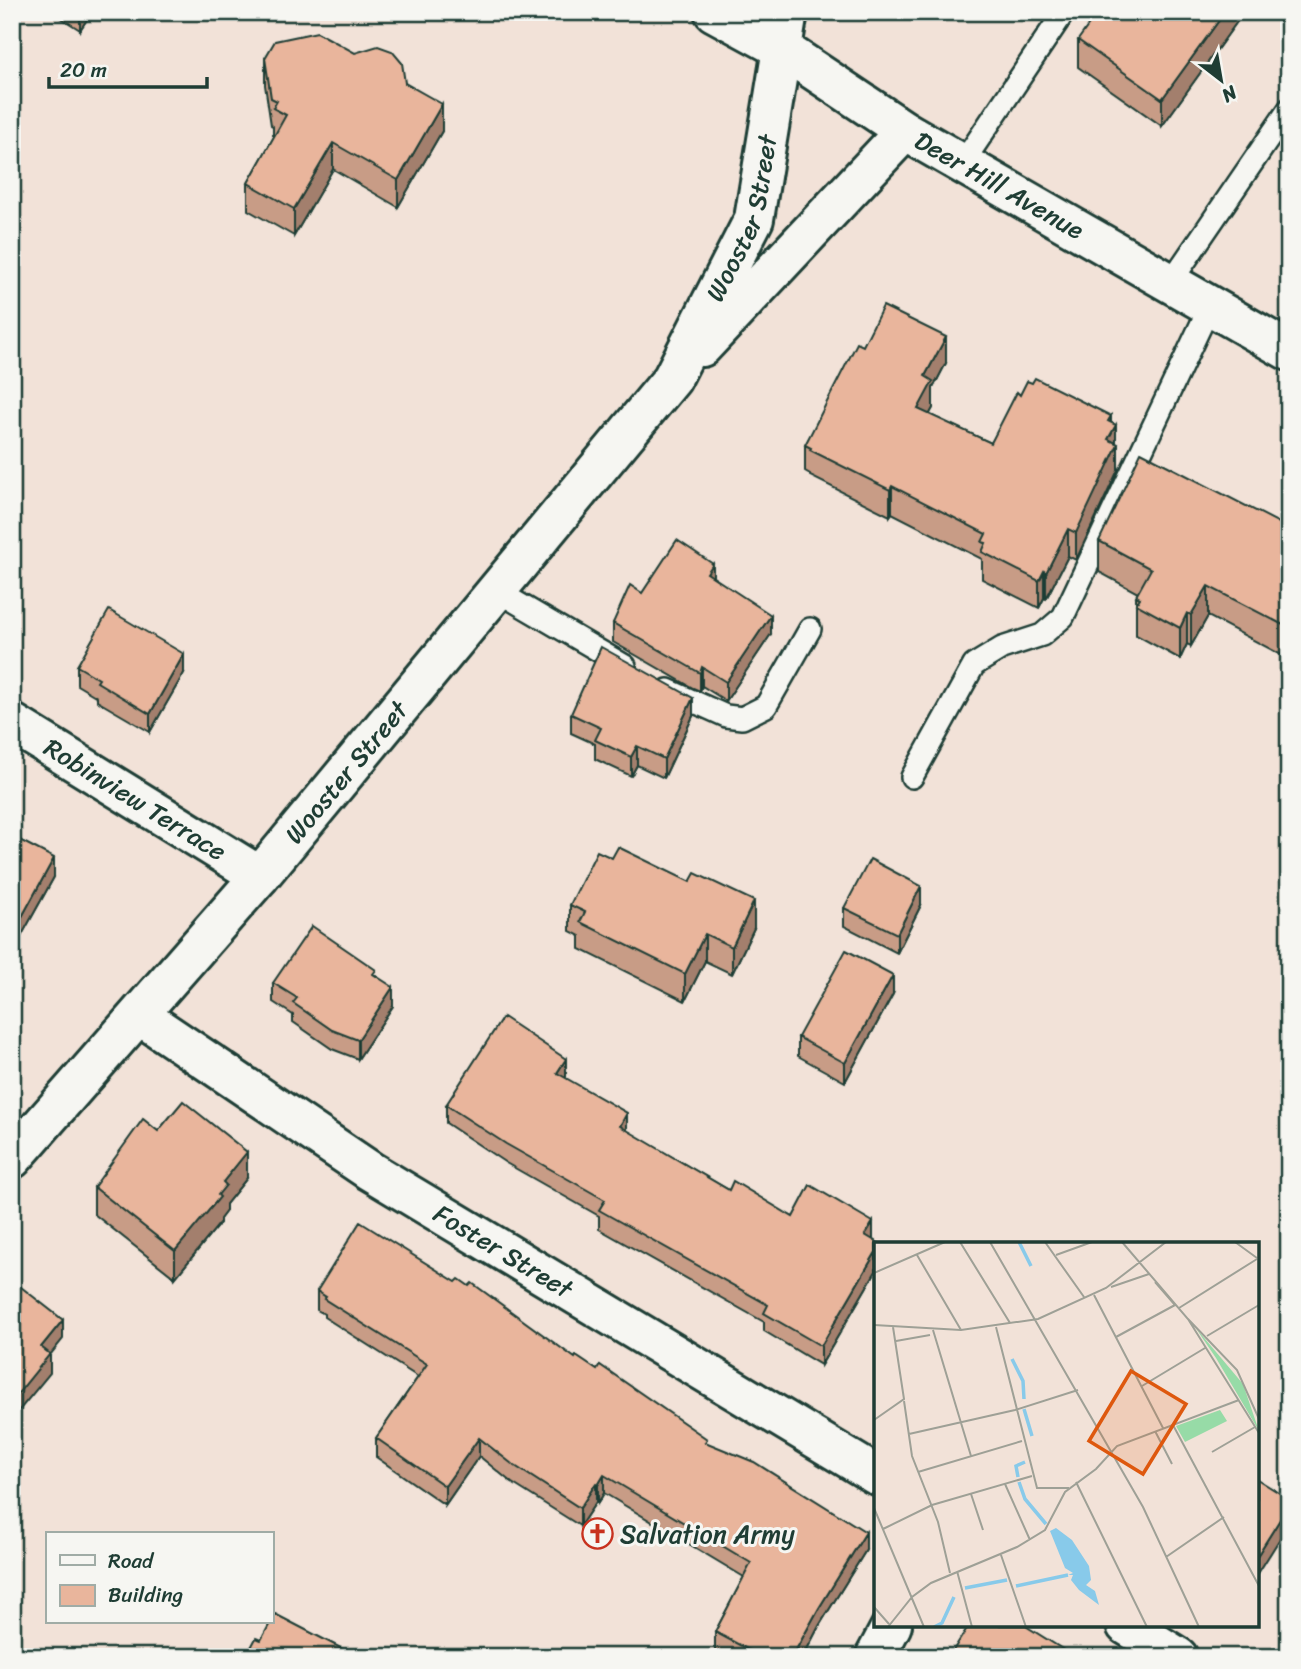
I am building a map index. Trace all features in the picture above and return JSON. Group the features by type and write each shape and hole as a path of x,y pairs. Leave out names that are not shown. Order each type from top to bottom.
{"street":[{"name":"Deer Hill Avenue","path":"714,12 785,31 905,131 1289,351"},
{"name":"Wooster Street","path":"672,379 754,219 785,31"},
{"name":"Wooster Street","path":"12,1159 260,876 672,379 905,131"},
{"name":"Robinview Terrace","path":"12,723 260,876"},
{"name":"Foster Street","path":"139,1015 370,1171 874,1474"},
{"path":"875,1657 891,1627"},
{"path":"1129,1627 1178,1657"}],"lane":[{"path":"962,164 1064,12"},
{"path":"1170,283 1289,108"},
{"path":"912,777 974,665 1002,648 1042,635 1063,617 1210,306"},
{"path":"496,591 687,700 726,716 742,718 766,706 810,629"}],"building":[{"path":"1098,12 1225,12 1162,99 1078,40"},
{"path":"317,32 355,53 378,46 392,51 402,63 405,83 442,104 398,180 333,143 294,209 248,183 286,115 273,108 277,101 271,98 265,58 275,41"},
{"path":"883,306 946,337 925,376 933,381 918,409 991,443 1017,392 1020,395 1027,381 1032,383 1035,378 1111,416 1108,421 1116,425 1108,439 1118,444 1076,533 1068,529 1046,573 1044,571 1039,581 982,552 986,543 982,542 986,534 892,486 890,490 805,445 857,343 863,346"},
{"path":"1141,452 1289,528 1289,628 1208,586 1191,615 1187,613 1180,628 1136,604 1140,598 1136,596 1151,569 1099,541"},
{"path":"677,540 713,564 707,573 771,615 726,682 702,667 700,673 613,623 630,585 642,593"},
{"path":"109,610 184,654 150,714 97,682 99,679 77,666"},
{"path":"601,647 693,698 664,759 637,746 631,757 595,740 601,728 571,714"},
{"path":"12,836 54,858 18,924 12,921"},
{"path":"618,847 690,882 695,873 754,901 732,947 705,934 685,974 580,922 585,912 570,905 597,851 612,858"},
{"path":"870,859 921,886 897,934 844,908"},
{"path":"312,926 376,970 373,974 393,987 358,1040 332,1030 293,1003 297,998 273,983"},
{"path":"846,950 893,975 845,1063 798,1037"},
{"path":"1289,967 1289,984 1281,980"},
{"path":"503,1017 566,1059 557,1073 627,1113 620,1126 729,1190 733,1181 793,1217 810,1185 873,1222 865,1235 877,1242 874,1242 874,1255 821,1346 764,1313 768,1305 599,1210 605,1200 506,1144 446,1105"},
{"path":"183,1101 247,1152 223,1182 226,1185 218,1195 220,1197 175,1251 94,1187 143,1119 158,1131"},
{"path":"360,1222 456,1282 459,1279 469,1286 472,1283 575,1358 576,1356 597,1370 600,1365 707,1439 705,1442 754,1462 866,1532 792,1657 762,1657 715,1632 751,1563 604,1475 580,1508 512,1464 479,1438 445,1486 376,1438 427,1364 324,1299 326,1297 317,1291"},
{"path":"12,1280 63,1320 41,1347 50,1354 12,1401"},
{"path":"1259,1480 1289,1499 1289,1505 1259,1553"},
{"path":"275,1614 358,1657 246,1657 256,1638 261,1640 270,1624 273,1624"},
{"path":"968,1627 1027,1627 1075,1657 949,1657"}],"place":[{"name":"Salvation Army","path":"597,1534"}]}
